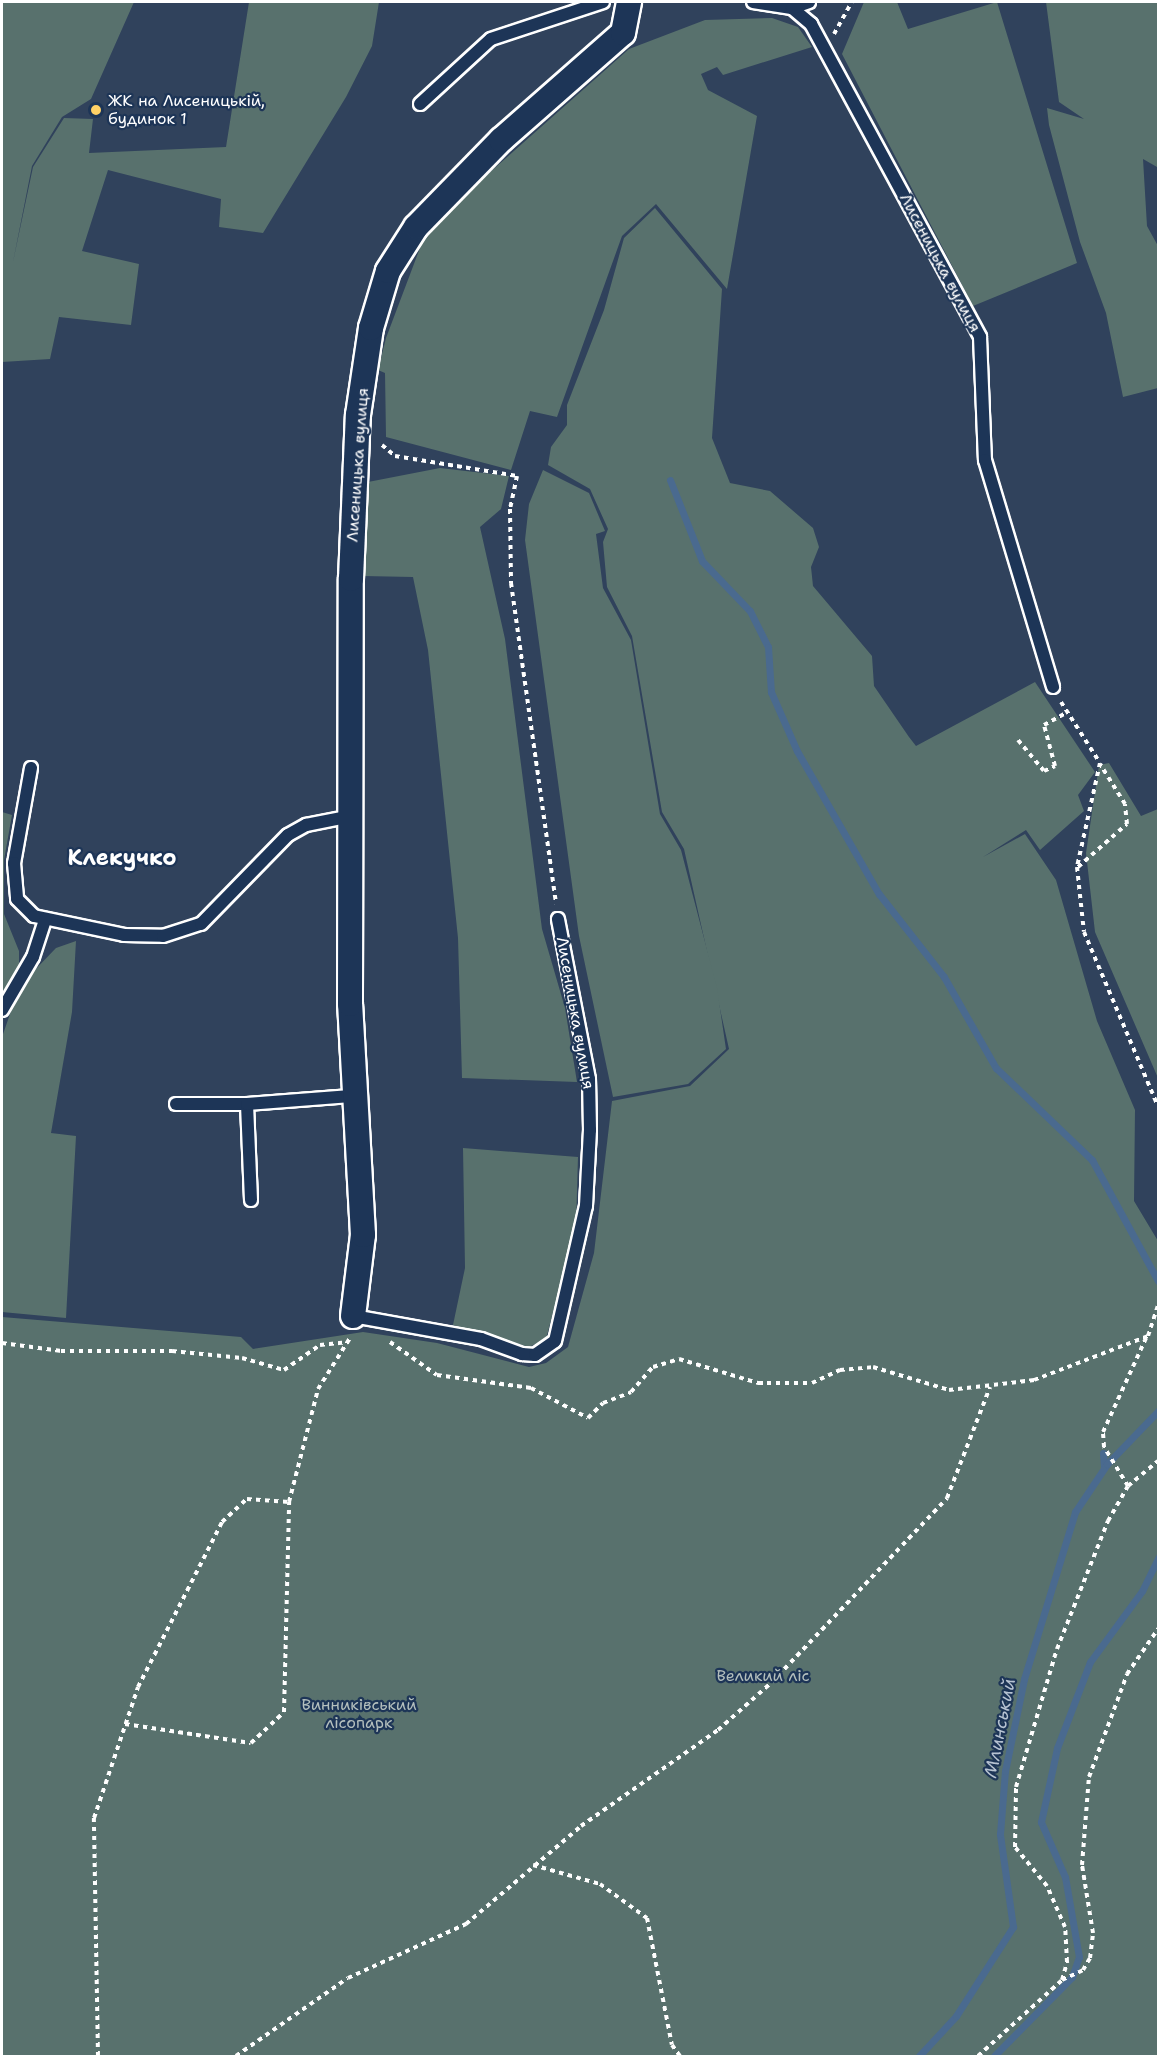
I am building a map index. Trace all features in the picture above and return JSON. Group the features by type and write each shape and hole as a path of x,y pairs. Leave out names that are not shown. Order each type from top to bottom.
{"street":[{"name":"Лисеницька вулиця","path":"353,1316 363,1235 351,1096 354,816 351,579 358,415 371,328 387,271 447,191 623,33 629,2"}],"lane":[{"path":"420,104 491,39 603,2"},
{"path":"753,2 792,8 809,2"},
{"name":"Лисеницька вулиця","path":"792,8 811,24 980,337 985,460 1053,687"},
{"path":"31,768 14,888 24,909 45,919 124,934 185,932 217,910 288,835 306,825 354,816"},
{"path":"2,1010 33,957 45,919"},
{"name":"Лисеницька вулиця","path":"353,1316 481,1339 522,1354 535,1355 555,1341 586,1206 590,1130 589,1079 558,919"},
{"path":"176,1104 247,1104 351,1096"},
{"path":"247,1104 251,1200"}],"path":[{"path":"825,50 852,2"},
{"name":"Лисеницька вулиця","path":"381,439 382,447 394,456 517,476 510,508 511,583 558,919"},
{"path":"1053,687 1066,713 1125,804 1127,824 1077,867"},
{"path":"1018,740 1044,771 1050,768 1055,765 1044,725 1066,713"},
{"path":"1100,763 1077,867 1084,932 1158,1107"},
{"path":"1128,1486 1111,1456 1103,1432 1148,1336 1158,1306"},
{"path":"125,1724 251,1743 284,1712 289,1502 318,1389 349,1342 353,1316 437,1375 531,1388 588,1418 603,1403 631,1392 653,1367 679,1359 758,1383 812,1383 840,1370 873,1367 949,1390 990,1387 1074,1368 1148,1336"},
{"path":"2,1343 61,1351 172,1351 242,1358 284,1370 320,1345 349,1342"},
{"path":"236,2056 348,1978 466,1924 533,1865 718,1730 772,1682 947,1498 990,1387"},
{"path":"1062,1980 1067,1962 1065,1927 1047,1886 1026,1867 1015,1847 1016,1787 1057,1648 1108,1521 1128,1486 1158,1461"},
{"path":"98,2056 94,1818 125,1724 138,1687 222,1522 247,1499 289,1502"},
{"path":"978,2056 1062,1980 1083,1970 1090,1958 1092,1933 1082,1865 1089,1778 1127,1674 1158,1629"},
{"path":"533,1865 600,1884 647,1918 672,2046 680,2056"}],"green space":[{"path":"2,2 134,2 91,99 62,117 32,166 13,262 33,167 64,118 93,119 89,153 226,147 249,2 379,2 372,46 346,97 263,233 219,227 221,199 108,170 82,251 139,264 131,325 59,317 50,359 2,362"},
{"path":"864,2 897,2 908,29 997,2 1077,263 973,306 842,54"},
{"path":"1046,2 1158,2 1158,179 1157,167 1143,159 1147,226 1158,246 1158,388 1123,397 1106,313 1080,242 1049,125 1047,108 1084,119 1059,102"},
{"path":"772,18 798,27 812,47 723,75 717,67 701,74 708,90 757,116 727,289 656,204 622,236 557,417 530,411 511,470 386,437 385,373 378,370 386,338 423,240 453,205 629,49 705,20"},
{"name":"Великий ліс","path":"655,208 722,289 712,438 730,483 770,491 813,528 819,547 811,567 813,586 872,656 874,686 916,746 1035,682 1095,772 1078,795 1084,811 1040,850 1026,830 983,857 1025,834 1056,880 1097,1021 1135,1110 1134,1201 1158,1241 1158,2056 2,2056 2,1317 241,1337 253,1349 363,1332 437,1343 529,1367 546,1363 568,1347 594,1253 612,1101 690,1086 729,1049 684,849 662,812 632,636 607,587 603,542 608,529 590,489 548,465 551,447 567,425 567,405 604,310 624,238"},
{"path":"440,468 509,476 501,509 480,527 505,639 542,929 565,1008 577,1082 462,1078 458,938 428,650 413,577 363,576 368,482"},
{"path":"543,470 589,493 605,531 596,534 603,588 631,640 660,814 681,850 717,988 726,1049 688,1084 613,1097 579,936 525,540 529,504"},
{"path":"1109,763 1141,816 1158,809 1158,1078 1095,932 1086,853 1099,765"},
{"path":"2,812 12,815 4,860 4,914 19,951 19,967 2,993"},
{"path":"76,941 72,1012 51,1133 76,1136 66,1318 2,1312 2,1037 18,991 31,974 56,948"},
{"path":"463,1148 578,1157 576,1226 546,1339 529,1347 453,1325 465,1268"}],"waterway":[{"path":"670,480 702,561 750,611 768,647 771,692 797,751 879,894 944,977 996,1068 1092,1160 1158,1281"},
{"name":"Млинський","path":"919,2056 956,2016 1013,1927 1000,1834 1005,1771 1024,1679 1075,1512 1107,1464 1158,1411"},
{"path":"1103,1453 1104,1467"},
{"name":"Млинський","path":"994,2056 1072,1977 1079,1957 1065,1877 1041,1822 1057,1748 1090,1662 1142,1591 1158,1558"}],"place":[{"name":"ЖК на Лисеницькій, будинок 1","path":"96,110"}],"district":[{"name":"Клекучко","path":"122,858"}],"park label":[{"name":"Винниківський лісопарк","path":"359,1714"}]}
